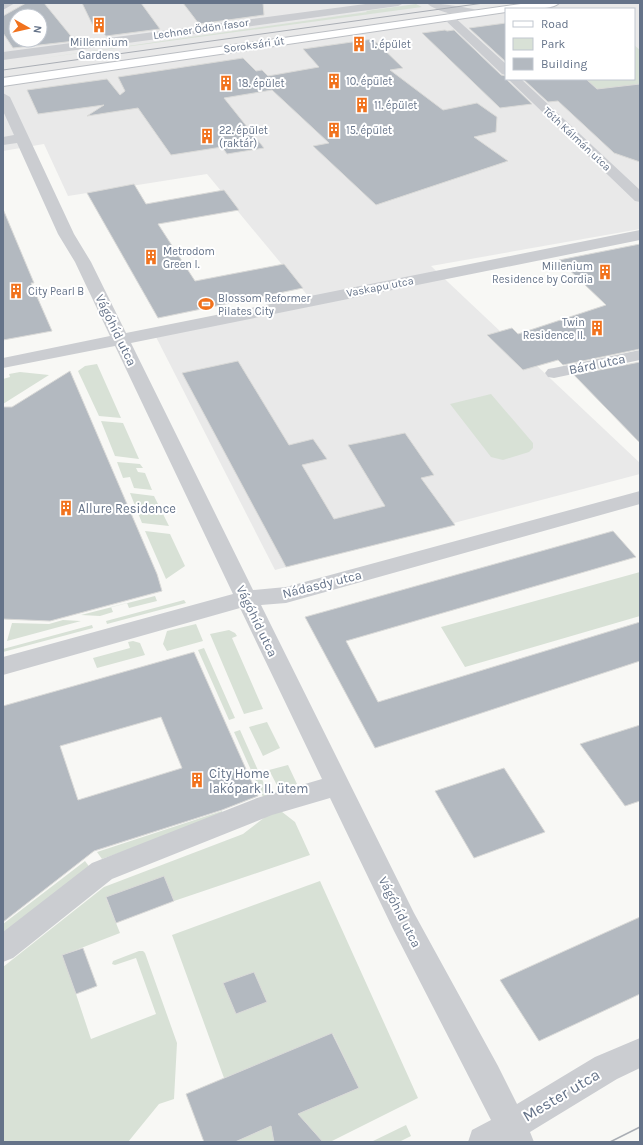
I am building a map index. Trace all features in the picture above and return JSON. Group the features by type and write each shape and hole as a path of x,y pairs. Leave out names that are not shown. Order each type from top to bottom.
{"main road":[{"name":"Soroksári út","path":"515,8 553,3"},
{"name":"Soroksári út","path":"3,82 505,9"}],"street":[{"path":"3,7 9,3"},
{"name":"Lechner Ödön fasor","path":"3,56 398,3"},
{"path":"432,20 434,4 478,13"},
{"path":"448,17 505,70"},
{"name":"Tóth Kálmán utca","path":"515,80 640,198"},
{"name":"Vágóhíd utca","path":"3,97 13,140 83,262 119,339 404,922 487,1077 514,1134"},
{"name":"Vaskapu utca","path":"3,363 640,235"},
{"name":"Bárd utca","path":"554,373 640,355"},
{"name":"Nádasdy utca","path":"3,666 246,598 286,596 640,497"},
{"path":"3,949 102,871 266,806 338,785"},
{"name":"Mester utca","path":"484,1142 514,1134 606,1068 640,1053"}],"shaded area":[{"path":"3,3 640,3 640,229 431,266 640,463 640,474 275,570 155,335 313,302 207,174 68,196 44,144 3,151"}],"green space":[{"path":"416,4 422,7 36,59 367,12 366,11"},
{"path":"635,46 640,50 640,84 631,85 612,102 587,80 635,80"},
{"path":"97,364 121,418 99,416 78,371 85,366"},
{"path":"20,372 49,375 3,404 3,379 10,377 9,374"},
{"path":"491,394 533,443 533,448 529,452 503,460 491,457 450,404"},
{"path":"101,421 123,423 139,459 115,456"},
{"path":"117,462 140,464 143,468 136,468 138,472 145,473 152,490 134,488 130,477 123,478"},
{"path":"130,493 154,496 169,526 142,523"},
{"path":"145,531 170,534 185,566 166,579"},
{"path":"640,572 640,616 465,667 441,627"},
{"path":"155,596 157,601 129,608 127,603"},
{"path":"184,600 186,603 107,624 106,621"},
{"path":"111,607 113,612 100,616 81,615"},
{"path":"63,620 81,621 7,641 12,623 49,624"},
{"path":"196,624 203,641 167,651 163,644 167,631"},
{"path":"92,625 93,628 3,652 3,649"},
{"path":"229,630 237,636 232,638 263,709 244,714 210,634"},
{"path":"133,641 140,643 145,655 97,668 93,658 130,648 128,642"},
{"path":"204,648 235,718 229,720 198,650"},
{"path":"267,722 280,748 263,756 249,727"},
{"path":"240,730 269,795 263,797 234,732"},
{"path":"288,765 297,784 280,791 269,770"},
{"path":"277,808 295,822 310,855 174,901 164,877 106,898 120,933 63,955 91,1039 156,1014 136,958 115,965 112,964 113,961 139,951 143,951 145,953 177,1043 174,1099 159,1104 128,1142 3,1142 3,967 104,887 243,834"},
{"path":"222,811 223,816 102,859 97,852"},
{"path":"85,861 91,869 3,938 3,924"},
{"path":"320,881 418,1098 330,1142 323,1142 298,1114 359,1088 333,1034 224,1078 172,935"},
{"path":"406,1125 411,1136 399,1142 371,1142"},
{"path":"271,1126 274,1142 235,1142"}],"building":[{"path":"26,3 44,3 75,41 48,44 48,8 17,8"},
{"path":"82,3 141,3 160,29 106,36 102,31 96,32"},
{"path":"183,3 263,3 264,15 199,24"},
{"path":"8,13 8,40 3,33 3,16"},
{"path":"505,23 505,61 469,28"},
{"path":"454,30 501,75 505,76 505,80 507,80 532,104 500,108 422,33"},
{"path":"373,39 403,68 390,70 443,110 477,103 497,117 496,132 474,137 508,161 376,205 313,146 329,143 272,90 224,98 264,148 227,154 222,147 171,155 138,108 87,116 104,105 38,114 27,90 107,79 120,95 125,91 118,77 243,58 256,71 262,70 268,76 319,67 303,49"},
{"path":"524,80 587,80 597,89 640,84 640,162 614,153 558,101 548,102"},
{"name":"Metrodom Green I.","path":"134,184 146,204 224,190 239,210 158,224 195,281 284,264 303,288 158,318 87,193"},
{"name":"City Pearl B","path":"3,209 34,283 31,283 52,331 3,340"},
{"path":"640,244 640,349 563,365 558,360 523,370 487,335 512,328 518,334 606,305 559,260"},
{"path":"238,361 289,445 313,439 327,459 302,465 334,519 385,506 348,445 405,433 434,475 421,478 455,525 286,567 182,373"},
{"path":"640,362 640,443 574,375"},
{"name":"Allure Residence","path":"70,371 157,574 162,591 50,621 3,619 3,407 12,407"},
{"path":"613,531 636,557 346,641 378,702 640,622 640,661 375,748 305,617"},
{"name":"City Home lakópark II. ütem","path":"194,652 258,796 222,810 94,851 3,922 3,706","holes":["161,717 182,768 78,800 60,746"]},
{"path":"640,725 640,801 625,806 580,744"},
{"path":"504,768 545,832 474,858 435,791"},
{"path":"164,876 174,901 116,923 106,897"},
{"path":"640,917 640,994 539,1041 500,980"},
{"path":"83,948 97,986 76,994 62,955"},
{"path":"254,972 267,1002 236,1014 223,983"},
{"path":"332,1033 359,1088 298,1114 323,1142 274,1142 271,1126 235,1142 204,1142 186,1094"}],"tram line":[{"path":"3,70 484,3"},
{"path":"610,1142 640,1127"}],"place":[{"name":"Millennium Gardens","path":"99,25"},
{"name":"1. épület","path":"359,44"},
{"name":"10. épület","path":"334,81"},
{"name":"18. épület","path":"226,83"},
{"name":"11. épület","path":"362,105"},
{"name":"15. épület","path":"334,130"},
{"name":"22. épület (raktár)","path":"207,136"},
{"name":"Metrodom Green I.","path":"151,257"},
{"name":"Millenium Residence by Cordia","path":"605,272"},
{"name":"City Pearl B","path":"16,291"},
{"name":"Blossom Reformer Pilates City","path":"206,304"},
{"name":"Twin Residence II.","path":"597,328"},
{"name":"Allure Residence","path":"66,508"},
{"name":"City Home lakópark II. ütem","path":"197,780"}]}
